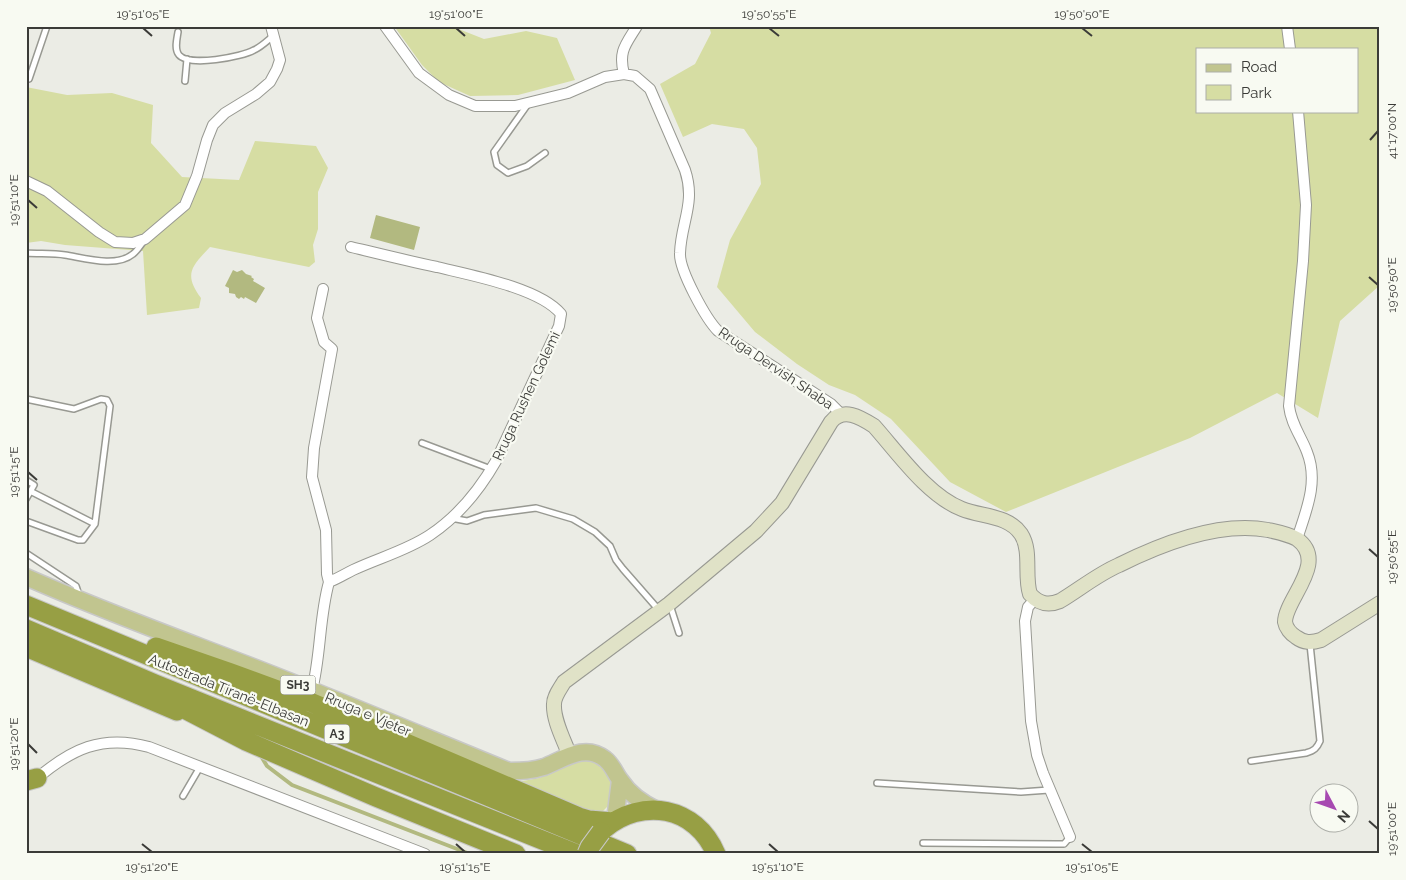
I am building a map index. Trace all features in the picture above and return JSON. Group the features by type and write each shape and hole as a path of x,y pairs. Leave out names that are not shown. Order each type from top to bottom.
{"highway":[{"name":"Autostrada Tiranë-Elbasan","path":"26,606 627,854"},
{"path":"47,615 88,623 231,672 310,702 580,817 609,824"},
{"name":"Autostrada Tiranë-Elbasan","path":"26,629 577,854"},
{"path":"59,644 246,741"},
{"path":"26,647 508,852"},
{"path":"587,854 590,847 609,824 632,812 657,810 680,815 693,823 704,833 716,854"}],"main road":[{"name":"Rruga e Vjeter","path":"26,577 82,601 312,690 383,721 509,771 526,772 543,767 569,754 586,752 600,755 608,761 620,780 637,798 657,810"},
{"path":"609,824 620,780"}],"street":[{"path":"385,26 419,73 456,99 475,106 515,106 568,93 605,77 624,74 621,64 624,45 637,26"},
{"path":"1287,26 1290,48"},
{"path":"26,181 47,191 99,232 115,242 132,243 145,240 184,205 197,176 213,125 225,113 256,94 270,82 280,60 272,31"},
{"name":"Rruga Dervish Shaba","path":"624,74 635,76 650,89 686,170 690,184 690,199 680,255 682,266 706,317 718,331 831,404 842,414"},
{"path":"1297,539 1310,498 1313,480 1308,454 1291,418 1289,406 1303,262 1306,205 1298,112"},
{"name":"Rruga Rushen Golemi","path":"329,582 405,549 429,536 451,518 491,469 559,326 561,314 555,306 546,301 501,283 351,247"},
{"path":"312,690 322,610 329,582 327,574 326,530 312,477 314,448 332,349 324,342 317,318 324,289"},
{"path":"842,414 861,418 874,426 940,497 963,510 1005,521 1020,532 1025,541 1027,586 1030,594 1043,604 1052,604 1118,565 1159,548 1208,531 1242,527 1280,532 1297,539 1304,546 1308,558 1307,572 1285,621 1288,630 1293,636 1310,643 1321,640 1380,603"},
{"name":"Rruga Dervish Shaba","path":"569,754 556,716 554,704 557,693 564,682 664,608 776,512 835,416 842,414"},
{"path":"1035,599 1028,607 1025,621 1031,721 1037,754 1070,837"},
{"path":"29,783 72,753 116,741 134,742 149,746 425,854"}],"lane":[{"path":"29,80 47,26"},
{"path":"178,32 176,48 178,53 183,58 204,60 241,56 255,50 272,31"},
{"path":"185,81 187,59"},
{"path":"528,103 494,152 497,165 508,173 527,166 545,153"},
{"path":"26,253 64,254 94,261 109,261 124,259 133,254 145,240"},
{"path":"26,399 74,409 101,398 107,400 110,406 95,524 84,540 78,540 26,521"},
{"path":"422,443 491,469"},
{"path":"26,480 34,485 26,499"},
{"path":"30,491 95,524"},
{"path":"451,518 466,521 484,515 536,508 573,519 595,532 610,546 616,560 623,569 664,608 680,633"},
{"path":"26,553 76,586 82,601"},
{"path":"1251,761 1306,753 1318,747 1320,741 1310,643"},
{"path":"183,796 200,766"},
{"path":"877,783 1021,792 1050,790"},
{"path":"923,844 1064,844 1070,837"}],"green space":[{"path":"394,26 451,26 484,39 526,31 557,38 575,80 518,95 470,96 439,82 422,65"},
{"path":"709,26 1380,26 1380,285 1340,321 1318,418 1277,393 1190,438 1006,512 950,482 891,419 855,395 829,385 797,364 755,332 717,287 730,240 761,184 757,148 744,129 712,124 683,137 660,84 695,64 711,33"},
{"path":"26,87 67,95 112,93 153,105 151,143 182,177 239,180 255,141 316,146 328,168 318,192 318,229 313,245 315,262 309,267 210,247 194,265 191,276 195,290 201,298 199,308 147,315 143,251 65,245 41,241 26,243"},
{"path":"595,759 606,770 611,784 609,805 603,811 595,813 507,780 523,781 539,778 574,761"}],"shaded area":[{"path":"376,215 420,227 414,250 370,238"},
{"path":"233,270 237,272 242,270 252,276 253,281 265,288 256,303 245,297 244,299 241,297 239,299 235,294 229,293 229,288 225,286"}],"waterway":[{"path":"261,756 267,766 292,785 470,854"}]}
